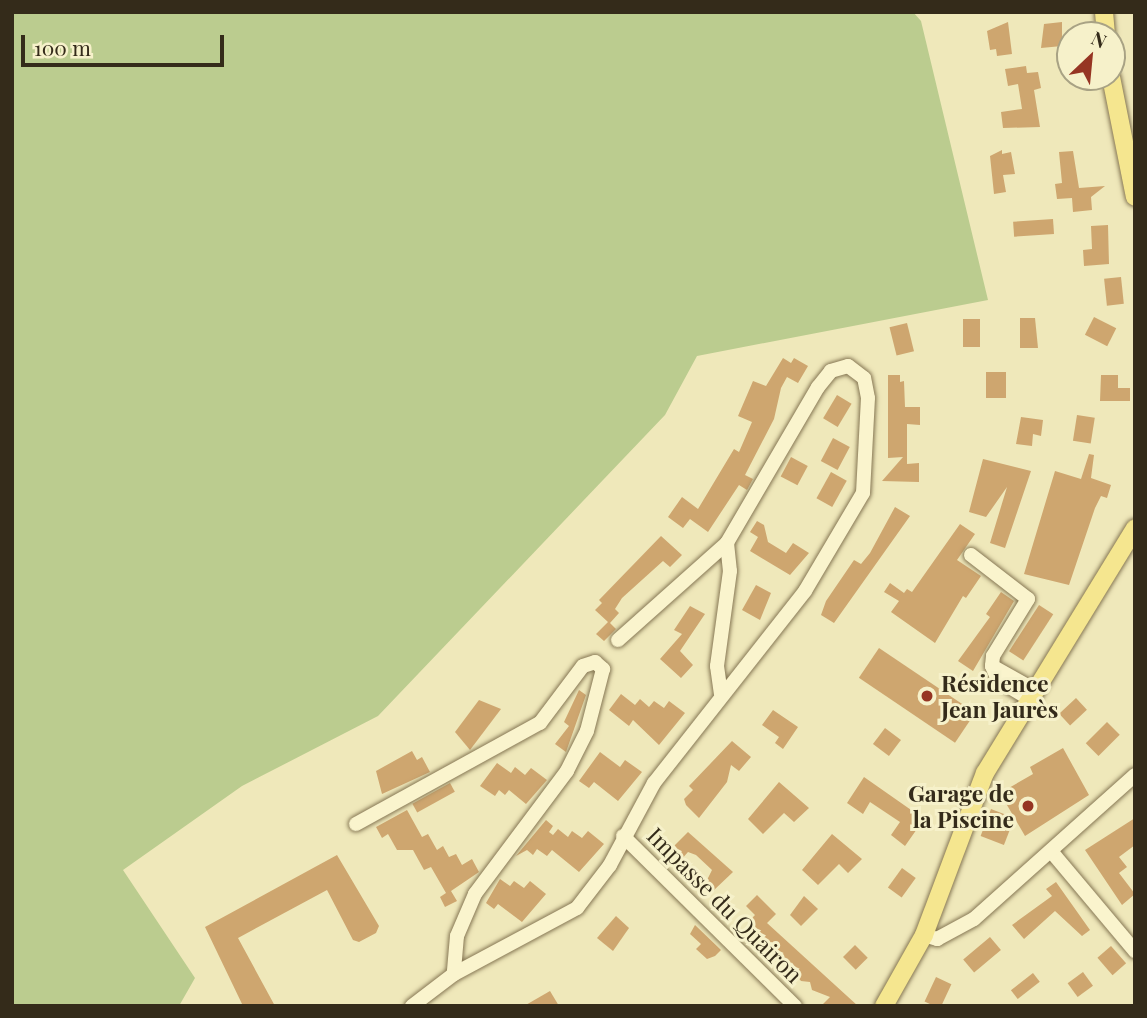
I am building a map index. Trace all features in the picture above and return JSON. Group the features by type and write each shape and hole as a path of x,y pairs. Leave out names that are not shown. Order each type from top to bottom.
{"main road":[{"path":"1114,91 1135,197"},
{"path":"884,1006 923,935 985,773 1135,528"}],"street":[{"path":"412,1006 454,974 578,908 596,886 654,783 805,590 863,493 868,398 864,378 857,371 848,366 831,371 818,387 727,543 618,640"},
{"path":"721,694 718,666 730,571 727,543"},
{"path":"971,555 1028,599 993,656 992,666 1031,694"},
{"path":"356,824 540,723 583,667 594,662 603,669 587,732 567,771 475,894 457,936 454,974"},
{"path":"923,935 937,939 974,919 1135,775"},
{"name":"Impasse du Quairon","path":"623,836 795,1006"},
{"path":"1051,851 1132,943"}],"green space":[{"path":"12,12 913,12 921,21 988,300 697,356 665,415 378,716 242,786 123,870 195,978 179,1006 12,1006"}],"building":[{"path":"1008,22 1012,54 997,56 996,49 990,50 987,31"},
{"path":"1056,23 1056,47 1041,48 1044,24"},
{"path":"1026,66 1027,73 1038,72 1041,88 1034,90 1040,127 1003,128 1001,112 1022,109 1018,84 1008,86 1005,69"},
{"path":"1002,150 1002,154 1011,152 1015,174 1003,175 1006,192 994,194 990,156"},
{"path":"1073,151 1079,188 1105,186 1091,197 1092,210 1073,212 1072,198 1057,199 1055,184 1062,183 1059,152"},
{"path":"1053,219 1054,234 1014,237 1013,222"},
{"path":"1108,225 1109,264 1084,266 1083,250 1092,249 1091,226"},
{"path":"1121,277 1124,304 1107,306 1104,279"},
{"path":"1094,317 1116,328 1107,346 1085,335"},
{"path":"1020,318 1035,318 1038,348 1020,348"},
{"path":"963,319 980,319 980,347 963,347"},
{"path":"907,323 914,351 897,355 890,327"},
{"path":"783,358 791,363 794,358 808,366 798,383 787,377 781,388 774,419 745,475 753,479 747,490 739,485 708,532 690,519 683,528 668,517 682,497 698,509 734,449 739,452 752,422 738,416 753,381 766,386"},
{"path":"986,372 1006,372 1006,398 986,398"},
{"path":"888,375 900,375 900,382 904,381 905,407 920,407 920,425 907,424 907,464 919,463 919,482 882,481 903,457 888,458"},
{"path":"1101,375 1118,375 1118,388 1130,388 1130,401 1100,401"},
{"path":"837,395 852,404 838,427 823,418"},
{"path":"1077,415 1095,418 1091,443 1073,441"},
{"path":"1021,417 1043,420 1041,436 1033,434 1032,446 1016,444"},
{"path":"833,438 850,447 838,470 821,461"},
{"path":"1089,454 1094,455 1091,478 1111,485 1107,498 1101,496 1095,508 1069,585 1024,574 1055,471 1081,479"},
{"path":"791,457 808,466 797,485 781,476"},
{"path":"983,459 1031,471 1005,548 990,543 1007,487 986,517 969,512"},
{"path":"831,472 847,481 832,507 816,498"},
{"path":"895,507 910,516 834,623 821,615 826,601 854,560 861,564 870,553"},
{"path":"757,521 764,525 768,542 786,553 793,543 809,553 790,575 750,551 758,537 750,532"},
{"path":"960,524 975,534 957,560 981,576 966,598 963,596 935,643 891,612 899,601 884,592 890,583 904,593 907,589 912,592"},
{"path":"661,536 682,555 670,567 663,561 622,598 615,609 619,613 610,623 616,629 604,641 596,634 608,622 595,610 602,603 599,600"},
{"path":"756,585 771,593 760,620 742,610"},
{"path":"1001,592 1014,601 973,671 958,661 990,617 986,614"},
{"path":"1039,605 1053,614 1023,660 1009,651"},
{"path":"690,606 705,614 680,651 693,665 681,678 660,659 682,634 674,630"},
{"name":"Résidence Jean Jaurès","path":"879,648 975,713 955,743 859,678"},
{"path":"579,690 586,695 566,752 555,744 569,726 564,722"},
{"path":"621,694 635,705 640,699 649,707 654,701 664,708 669,701 685,713 659,745 633,720 629,726 609,710"},
{"path":"1076,698 1087,710 1070,725 1059,714"},
{"path":"479,700 501,709 470,750 455,732"},
{"path":"773,710 798,727 783,749 775,743 779,737 762,725"},
{"path":"1107,722 1120,735 1099,756 1086,743"},
{"path":"885,728 901,740 889,756 873,744"},
{"path":"732,741 751,757 739,771 731,765 727,782 699,818 686,805 684,799 693,790 689,786"},
{"path":"1063,748 1089,795 1025,836 1000,793 1033,774 1030,767"},
{"path":"412,751 417,760 422,757 430,772 382,794 376,771"},
{"path":"600,752 620,767 625,760 642,772 618,801 594,782 589,788 579,781"},
{"path":"497,763 511,773 515,767 525,775 531,768 547,780 526,804 509,790 505,795 499,790 495,796 480,786"},
{"path":"864,777 924,819 905,846 891,835 900,822 870,802 863,814 847,803"},
{"path":"779,782 809,808 794,822 784,813 763,834 748,819"},
{"path":"450,783 455,792 417,813 412,804"},
{"path":"991,809 1014,818 1004,845 981,836"},
{"path":"407,810 422,837 428,834 437,850 443,846 449,857 456,854 462,865 472,859 479,872 451,891 457,901 445,907 440,897 446,893 431,867 424,870 413,850 397,850 388,834 382,838 376,827"},
{"path":"1135,818 1135,845 1119,857 1127,867 1119,873 1135,894 1122,905 1085,850"},
{"path":"546,820 553,826 549,832 553,835 558,829 568,837 572,831 582,838 588,831 604,844 579,872 552,850 547,856 537,849 533,855 527,850 516,856"},
{"path":"688,832 733,872 713,891 705,884 712,870 696,855 688,852 680,861 670,850"},
{"path":"832,834 862,859 848,873 839,864 818,885 802,870"},
{"path":"337,855 379,926 376,933 359,942 353,940 327,890 238,938 275,1006 243,1006 205,927"},
{"path":"902,868 916,878 902,897 888,887"},
{"path":"500,879 510,886 514,881 524,888 530,881 546,894 522,922 498,904 494,909 486,903"},
{"path":"1056,882 1090,930 1082,936 1055,911 1024,939 1012,925 1052,896 1046,889"},
{"path":"757,895 776,914 767,923 858,1006 821,1006 830,997 812,990 810,982 801,981 785,961 782,964 765,947 769,942 748,922 755,915 746,906"},
{"path":"804,896 818,909 801,926 790,915"},
{"path":"616,916 629,928 613,951 597,938"},
{"path":"695,925 721,950 715,956 707,959 696,949 701,944 690,934"},
{"path":"990,937 1001,950 974,973 963,959"},
{"path":"855,945 868,958 856,970 843,957"},
{"path":"1111,946 1126,963 1113,975 1097,958"},
{"path":"1083,972 1093,986 1078,997 1068,983"},
{"path":"1033,973 1040,982 1018,999 1011,990"},
{"path":"936,977 951,984 941,1006 925,1001"},
{"path":"550,991 559,1006 524,1006"}],"place":[{"name":"Résidence Jean Jaurès","path":"927,696"},
{"name":"Garage de la Piscine","path":"1028,806"}]}
